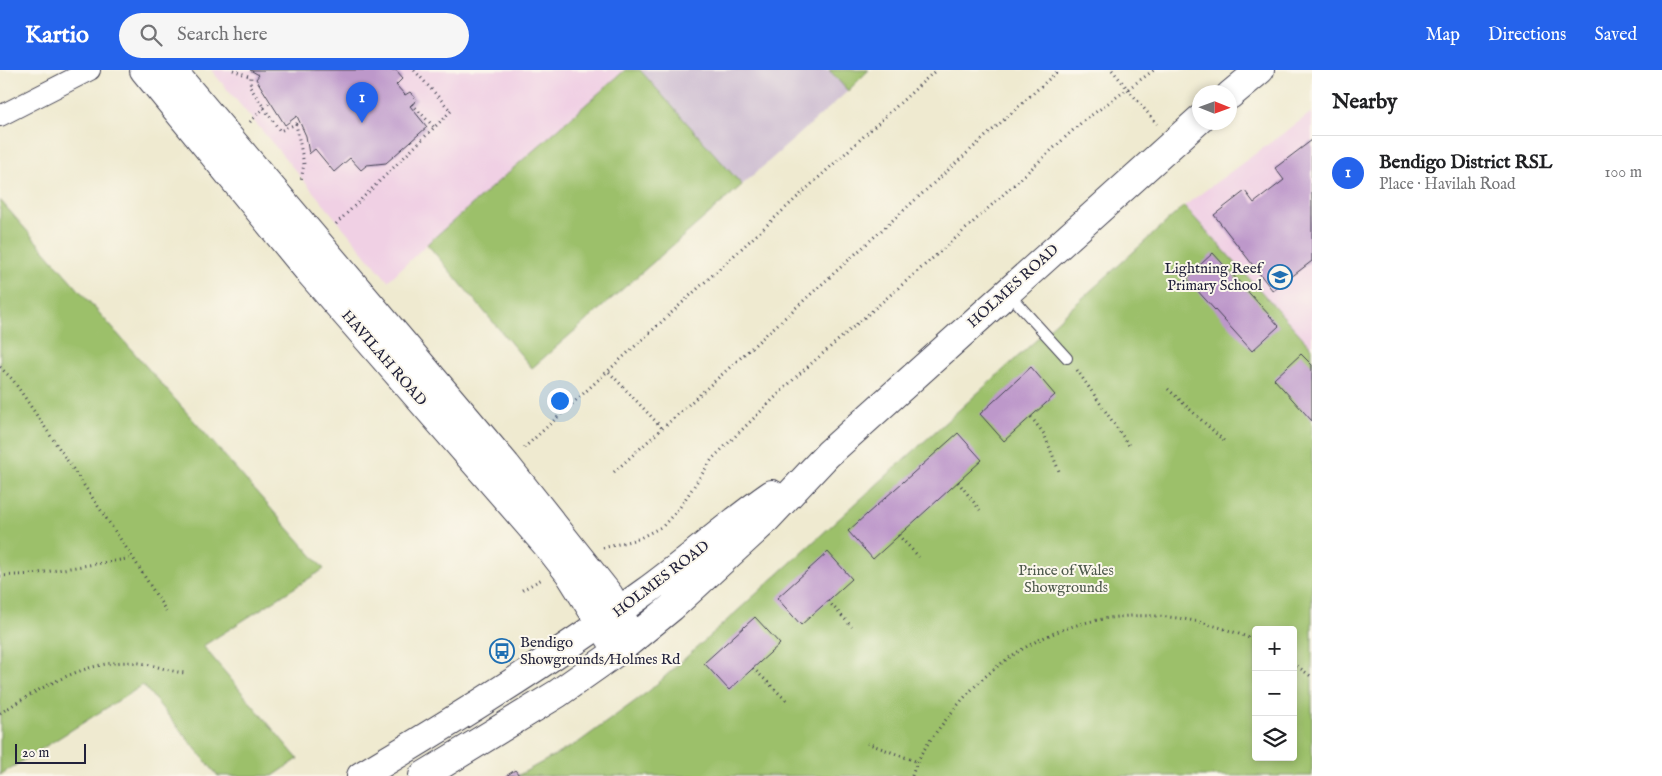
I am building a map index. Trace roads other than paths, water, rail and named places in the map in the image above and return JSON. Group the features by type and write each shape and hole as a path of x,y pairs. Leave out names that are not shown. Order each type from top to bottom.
{"main road":[{"name":"HAVILAH ROAD","path":"144,70 311,274 569,573 610,617"},
{"name":"HAVILAH ROAD","path":"172,70 506,465 580,558 625,644"},
{"path":"1237,88 1260,70"},
{"name":"HOLMES ROAD","path":"423,776 557,694 625,644 693,588 762,524 828,454 1192,126"},
{"name":"HOLMES ROAD","path":"361,776 527,675 610,617 768,496 828,454"}],"street":[{"path":"0,116 90,70"}],"lane":[{"path":"1007,292 1067,358"}],"place":[{"name":"Bendigo District RSL","path":"362,123"},
{"name":"Lightning Reef Primary School","path":"1280,277"},
{"name":"Bendigo Showgrounds/Holmes Rd","path":"502,651"}],"park label":[{"name":"Prince of Wales Showgrounds","path":"1066,578"}]}
